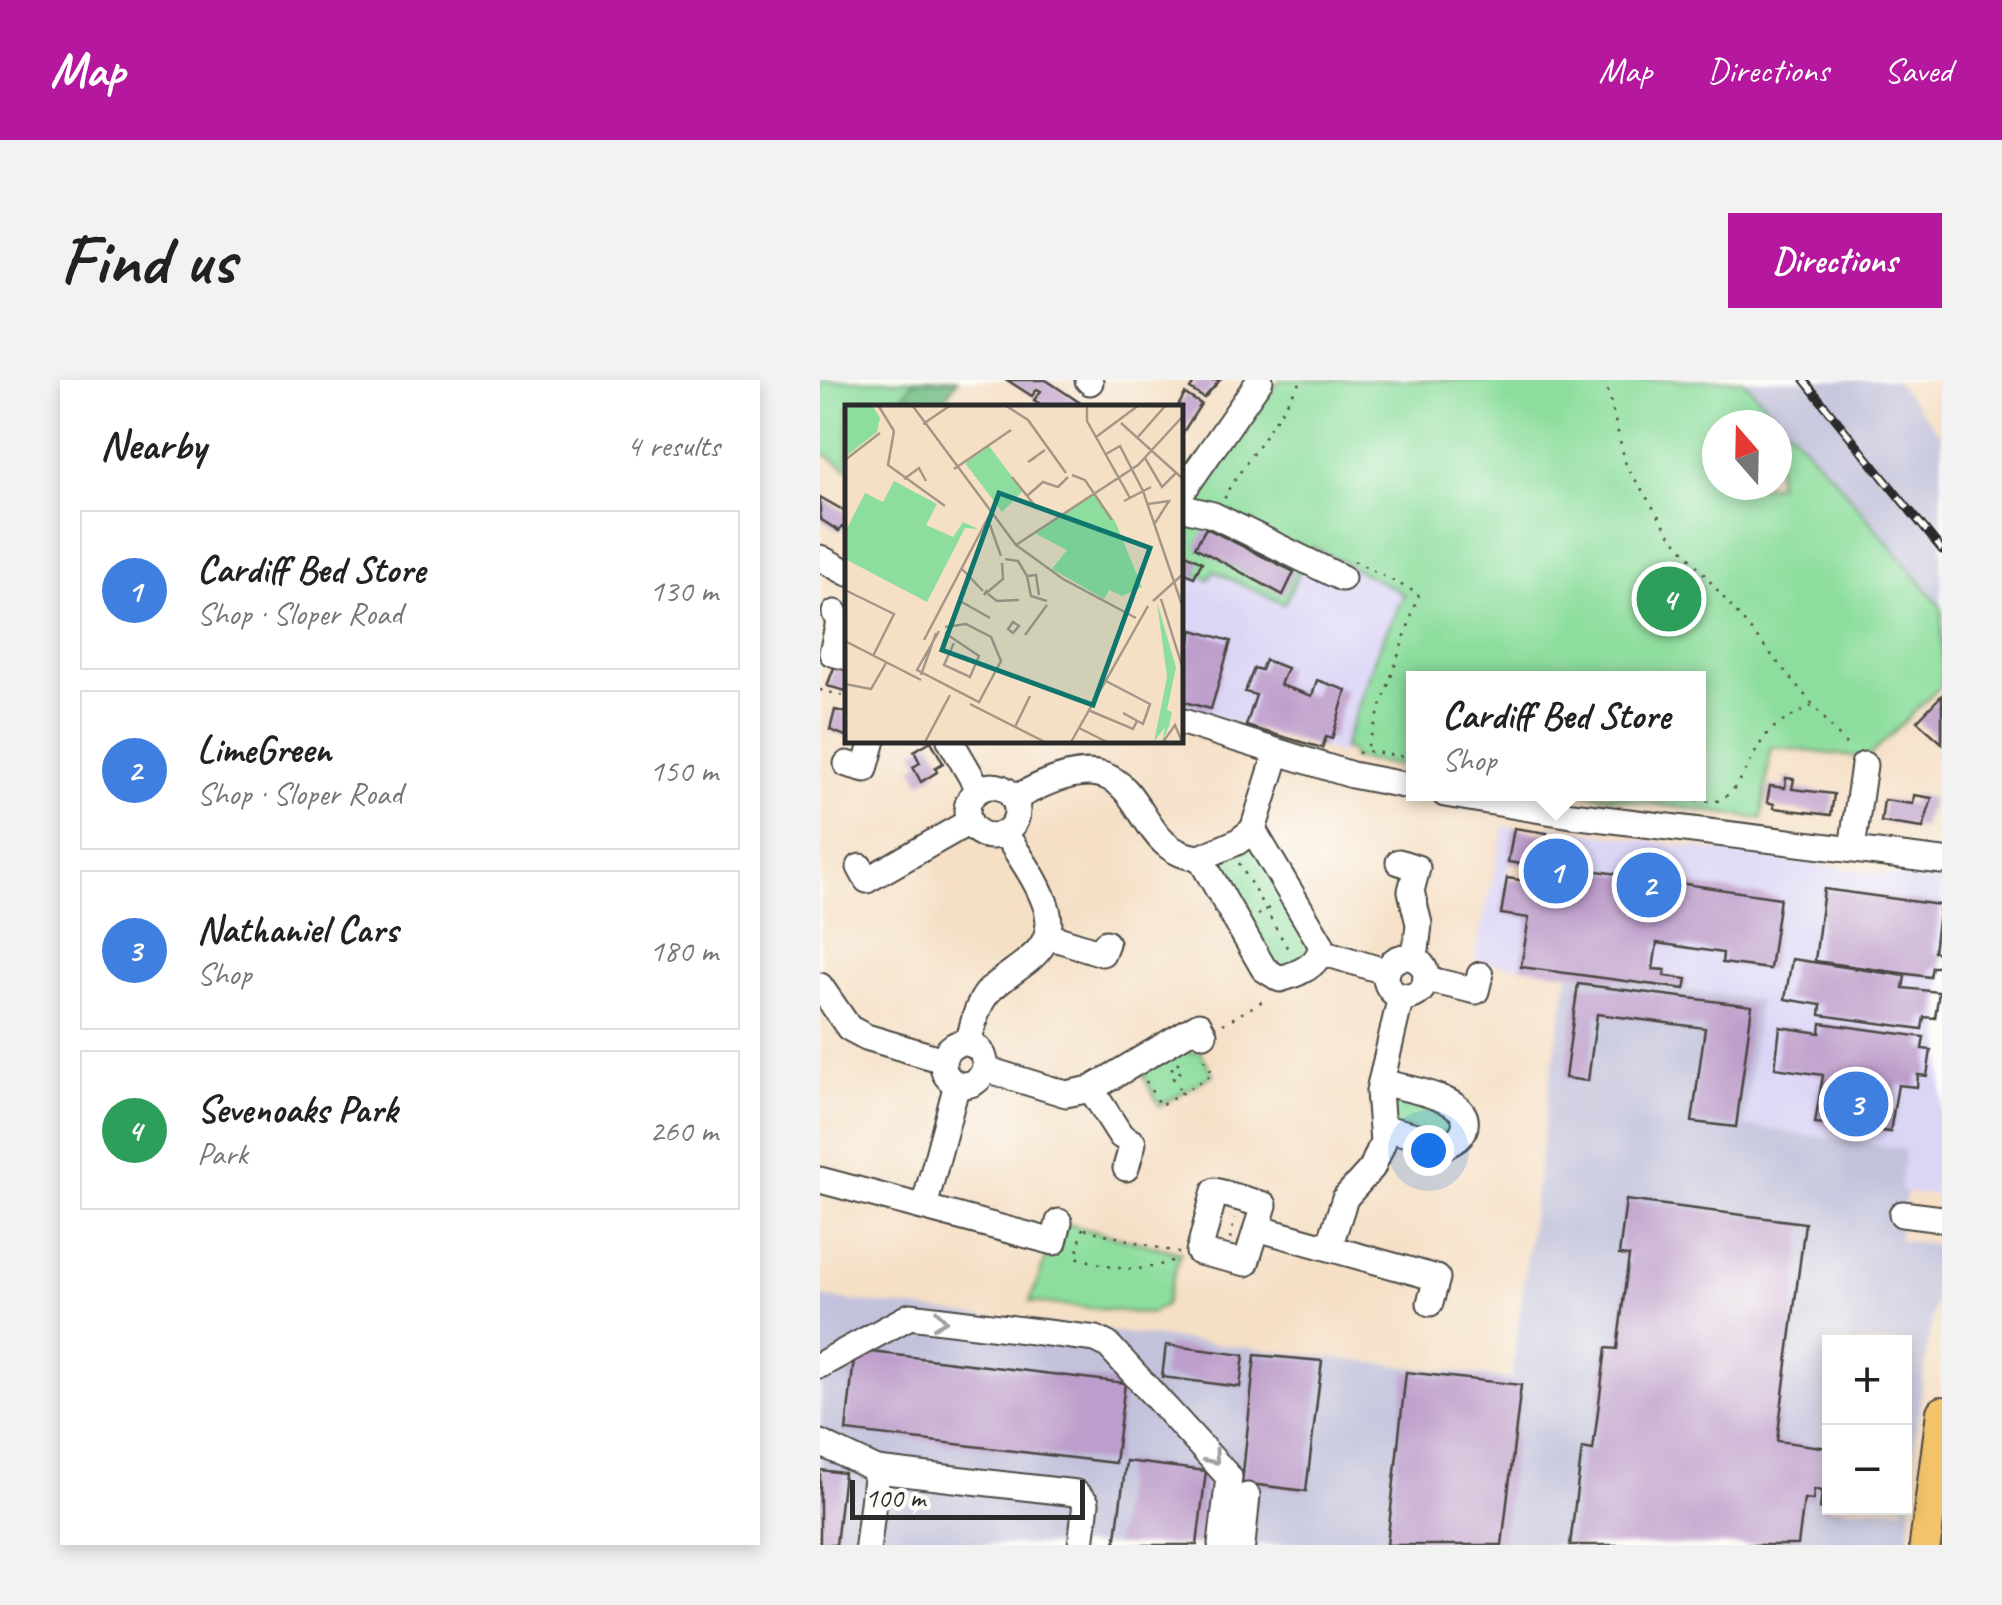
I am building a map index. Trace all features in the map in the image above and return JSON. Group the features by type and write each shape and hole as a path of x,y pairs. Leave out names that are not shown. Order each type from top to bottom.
{"main road":[{"path":"1926,1545 1942,1412"}],"street":[{"path":"1182,493 1260,380"},
{"path":"1182,508 1213,515 1342,578"},
{"path":"820,558 845,571"},
{"path":"835,612 839,622 832,653 845,657"},
{"path":"1182,722 1352,775 1406,785"},
{"path":"847,764 864,769 872,742"},
{"path":"951,742 979,790"},
{"path":"1014,799 1060,776 1076,773 1105,777 1137,802 1164,845 1173,852 1200,858 1253,830 1277,753"},
{"path":"1852,849 1864,764"},
{"path":"1000,788 1014,799 1016,818 1005,833 988,836 970,822 968,806 979,790 1000,788"},
{"path":"1487,801 1942,861"},
{"path":"860,867 867,880 970,822"},
{"path":"1253,830 1317,935 1322,952"},
{"path":"968,1043 983,1000 991,989 1026,965 1048,936 1048,912 1043,898 1005,833"},
{"path":"1200,858 1264,969 1280,978 1302,970 1322,952"},
{"path":"1399,862 1417,868 1411,891 1419,924 1420,969 1417,993 1401,996"},
{"path":"1048,936 1102,953 1106,943"},
{"path":"1322,952 1387,972"},
{"path":"1401,996 1388,985 1387,972 1401,958 1476,991 1480,975"},
{"path":"820,986 849,1028 866,1037 943,1060"},
{"path":"1329,1247 1345,1198 1380,1153 1384,1128 1379,1104 1381,1082 1401,996"},
{"path":"985,1069 1066,1094 1092,1089 1136,1062 1192,1041"},
{"path":"968,1043 980,1050 985,1069 977,1081 958,1084 946,1075 943,1060 950,1048 968,1043"},
{"path":"1381,1082 1454,1103 1464,1112 1465,1119 1461,1135 1450,1144 1384,1128"},
{"path":"924,1207 958,1084"},
{"path":"1092,1089 1121,1136 1133,1143 1126,1168"},
{"path":"820,1180 924,1207 1069,1236"},
{"path":"1914,1242 1921,1216"},
{"path":"1247,1220 1438,1278 1430,1303"},
{"path":"820,1365 910,1316 1096,1339 1108,1344 1229,1478 1221,1545"},
{"path":"820,1443 877,1470 1076,1493 1086,1503 1081,1545"},
{"path":"868,1545 877,1470"},
{"path":"1242,1545 1247,1496"}],"path":[{"path":"1604,380 1630,473 1682,549 1864,764"},
{"path":"820,690 845,696"},
{"path":"1706,801 1722,800 1732,792 1768,732 1814,706"},
{"path":"1352,755 1366,751 1406,757"},
{"path":"1239,863 1288,949"},
{"path":"1240,927 1292,894"},
{"path":"1136,1062 1160,1106 1213,1074 1192,1041 1272,996 1280,978"},
{"path":"1173,1078 1181,1093"},
{"path":"1228,1246 1247,1220"},
{"path":"1069,1236 1188,1256 1153,1269 1125,1271 1076,1258 1069,1236"}],"shaded area":[{"path":"1743,380 1894,380 1942,436 1942,608 1792,433 1792,410 1771,410"},
{"path":"1312,546 1404,594 1377,652 1341,754 1182,708 1182,569 1213,571"},
{"path":"1505,825 1514,828 1507,878 1537,883 1549,827 1942,882 1942,1196 1900,1192 1905,1149 1744,1126 1758,1000 1474,960"},
{"path":"1569,974 1759,1000 1744,1126 1905,1149 1900,1191 1906,1192 1898,1240 1942,1245 1912,1458 1912,1335 1822,1335 1822,1515 1911,1515 1907,1545 820,1545 820,1297 1511,1379 1552,1068"}],"green space":[{"path":"820,380 957,380 940,405 845,405 845,468 820,450"},
{"path":"915,380 957,380 940,405 896,405"},
{"path":"1279,380 1743,380 1771,410 1702,410 1702,500 1792,500 1792,433 1942,608 1942,685 1867,758 1771,747 1762,819 1635,801 1706,801 1706,671 1406,671 1406,767 1351,758 1352,752 1343,749 1377,652 1404,594 1312,546 1284,604 1214,571 1209,579 1182,570 1182,522"},
{"path":"1253,830 1321,944 1280,979 1200,858"},
{"path":"1181,1036 1191,1054 1199,1049 1213,1074 1160,1106 1136,1062"},
{"path":"1379,1091 1454,1103 1461,1135 1384,1128"},
{"path":"1059,1222 1180,1253 1165,1305 1149,1314 1030,1302"}],"building":[{"path":"1007,380 1046,380 1084,405 1042,405 1034,400 1041,391 1037,389 1032,396"},
{"path":"1196,380 1220,380 1204,398 1190,389"},
{"path":"1185,394 1201,404 1182,434 1182,405 1179,405"},
{"path":"820,497 845,511 845,528 839,531 820,519"},
{"path":"1206,528 1294,572 1283,595 1195,547"},
{"path":"1182,552 1202,562 1194,577 1182,571"},
{"path":"1193,630 1231,641 1211,709 1182,702 1182,656 1185,657"},
{"path":"845,639 845,691 827,686"},
{"path":"1265,660 1287,668 1280,685 1312,696 1317,680 1346,690 1332,739 1326,737 1322,748 1246,726 1256,695 1245,692 1254,668 1261,670"},
{"path":"1942,695 1942,743 1917,721"},
{"path":"835,710 845,712 845,736 830,730"},
{"path":"932,742 943,763 921,782 913,767 920,763 914,751"},
{"path":"1786,778 1794,779 1792,789 1834,794 1831,815 1774,808 1774,804 1767,802 1770,786 1785,788"},
{"path":"1914,795 1932,798 1923,828 1881,822 1884,800 1913,804"},
{"path":"1514,828 1547,833 1542,860 1780,898 1770,969 1722,963 1723,953 1657,943 1653,969 1665,970 1664,976 1687,979 1685,989 1521,967 1529,918 1501,914 1507,878 1538,883 1540,867 1508,862"},
{"path":"1824,889 1940,905 1934,952 1941,953 1939,967 1932,967 1930,977 1815,961"},
{"path":"1792,959 1905,976 1903,988 1939,992 1935,1018 1924,1017 1922,1029 1820,1015 1821,1005 1785,999"},
{"path":"1578,984 1752,1006 1736,1127 1692,1122 1705,1028 1597,1014 1588,1081 1565,1078"},
{"path":"1821,1023 1924,1037 1922,1049 1931,1050 1927,1076 1918,1075 1917,1087 1898,1085 1890,1132 1815,1123 1823,1075 1775,1068 1780,1027 1820,1033"},
{"path":"1626,1200 1805,1223 1777,1441 1822,1447 1822,1491 1814,1489 1813,1500 1804,1499 1798,1545 1570,1545 1582,1448 1593,1450 1606,1348 1617,1349 1629,1256 1619,1255"},
{"path":"1166,1345 1244,1355 1240,1387 1162,1377"},
{"path":"855,1350 1125,1383 1115,1463 846,1431"},
{"path":"1255,1355 1322,1361 1306,1491 1242,1483"},
{"path":"1406,1372 1521,1385 1502,1545 1387,1545"},
{"path":"1126,1461 1206,1471 1197,1545 1115,1545"},
{"path":"820,1470 844,1473 836,1545 820,1545"}],"railway":[{"path":"1804,380 1942,550"}],"place":[{"name":"Sevenoaks Park","path":"1669,599"},
{"name":"Cardiff Bed Store","path":"1556,871"},
{"name":"LimeGreen","path":"1649,885"},
{"name":"Nathaniel Cars","path":"1856,1104"}]}
